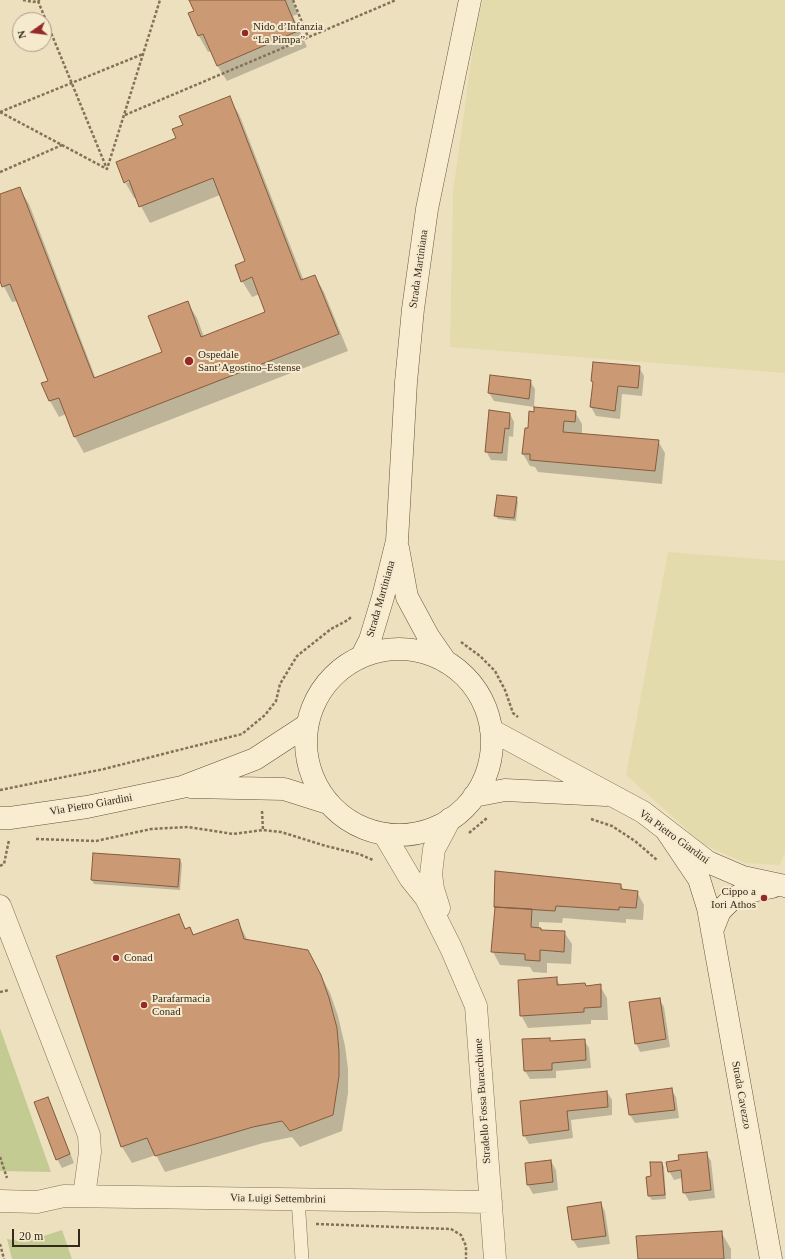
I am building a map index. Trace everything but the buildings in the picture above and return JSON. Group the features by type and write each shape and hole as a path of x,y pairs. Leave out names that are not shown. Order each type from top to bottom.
{"street":[{"name":"Strada Martiniana","path":"362,656 370,640 379,612 397,541 406,382 413,309 427,209 470,0"},
{"name":"Strada Martiniana","path":"397,541 407,597 428,636 446,662"},
{"name":"Via Pietro Giardini","path":"404,648 425,652 446,662 465,677 482,700 491,730 489,762 483,780 474,796 463,809 436,827 420,832 402,835 384,834 357,825 341,815 328,802 318,788 310,771 306,748 307,725 317,696 336,672 362,656 383,650 404,648"},
{"name":"Via Pietro Giardini","path":"0,818 10,818 87,807 182,787 254,759 307,725"},
{"name":"Via Pietro Giardini","path":"491,730 643,812 708,862 743,877 785,886"},
{"name":"Via Pietro Giardini","path":"182,787 284,790 328,802"},
{"name":"Via Pietro Giardini","path":"474,796 505,790 612,796"},
{"path":"450,819 434,849 431,874 433,889 451,948"},
{"name":"Strada Cavezzo","path":"666,830 699,879 708,908 771,1259"},
{"path":"384,834 410,878 426,898 451,948"},
{"path":"712,931 720,911 733,898 752,890 785,886"},
{"path":"0,906 89,1136 90,1152 74,1196"},
{"name":"Stradello Fossa Buracchione","path":"451,948 476,1006 495,1259"},
{"name":"Via Luigi Settembrini","path":"3,1193 37,1202 74,1196 491,1202"}],"lane":[{"path":"298,1199 302,1259"}],"path":[{"path":"23,0 28,2 39,0 107,169"},
{"path":"107,169 160,0"},
{"path":"293,0 308,37"},
{"path":"125,115 396,0"},
{"path":"0,112 143,54"},
{"path":"0,112 107,169"},
{"path":"0,172 62,145"},
{"path":"0,790 104,769 242,734 265,715 276,701 280,684 297,656 331,628 348,620 355,613"},
{"path":"457,639 480,656 495,671 505,690 513,713 518,718"},
{"path":"587,818 612,826 635,841 658,860"},
{"path":"31,839 45,838 74,841 96,841 150,829 188,828 233,834 263,830"},
{"path":"0,866 4,864 9,841"},
{"path":"0,1157 3,1193"},
{"path":"300,1224 451,1229 461,1235 466,1246 466,1259"},
{"path":"0,1244 4,1259"}],"shaded area":[{"path":"483,0 785,0 785,373 450,347 453,193 476,26"},
{"path":"668,552 785,561 785,853 780,865 745,863 703,844 626,775"}],"green space":[{"path":"0,1028 51,1172 0,1171"},
{"path":"62,1230 72,1259 12,1259 7,1239 26,1242"}],"place":[{"name":"Nido d’Infanzia “La Pimpa”","path":"245,33"},
{"name":"Ospedale Sant’Agostino–Estense","path":"189,361"},
{"name":"Cippo a Iori Athos","path":"764,898"},
{"name":"Conad","path":"116,958"},
{"name":"Parafarmacia Conad","path":"144,1005"}]}
